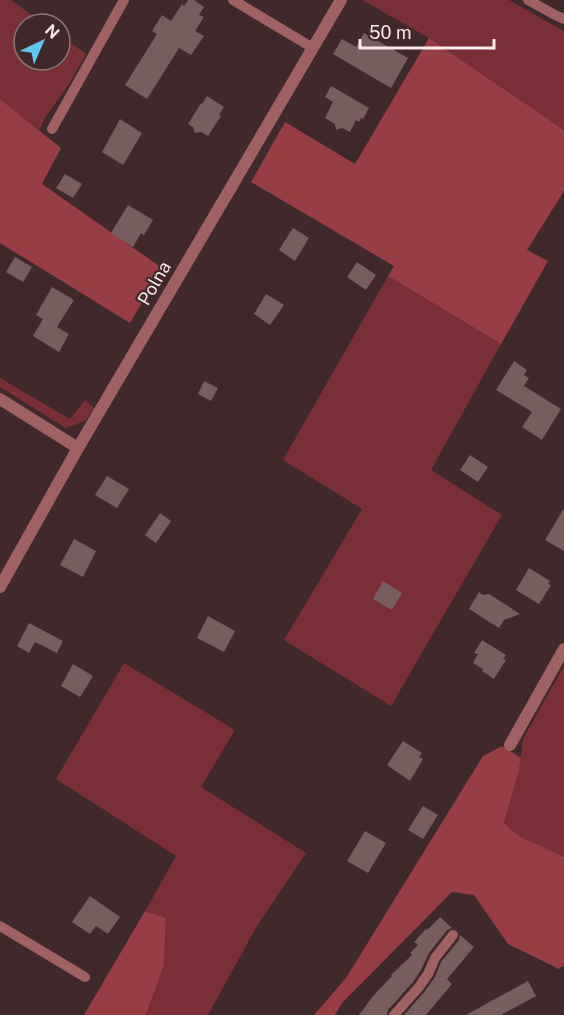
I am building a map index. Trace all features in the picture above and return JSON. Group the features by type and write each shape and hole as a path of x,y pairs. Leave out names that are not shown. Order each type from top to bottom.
{"street":[{"name":"Polna","path":"0,586 78,448 341,0"},
{"path":"0,399 78,448"},
{"path":"510,745 564,649"}],"lane":[{"path":"52,129 124,0"},
{"path":"233,0 313,48"},
{"path":"528,0 564,19"},
{"path":"0,926 86,977"},
{"path":"394,1015 419,987 435,958 453,935"}],"shaded area":[{"path":"0,0 11,0 28,12 12,12 12,72 72,72 72,44 86,54 39,130 0,99"},
{"path":"362,0 509,0 564,31 564,130 429,38"},
{"path":"429,38 564,130 564,191 527,250 548,261 501,344 388,276 394,266 251,182 285,122 355,164"},
{"path":"0,99 61,148 42,184 162,268 130,323 0,243"},
{"path":"388,276 501,344 431,470 502,515 391,706 284,640 362,509 283,460"},
{"path":"0,378 70,419 85,400 94,408 85,421 66,428 0,387"},
{"path":"124,663 235,730 201,787 306,853 257,926 208,1015 146,1015 164,965 166,918 145,911 176,856 56,779"},
{"path":"564,666 564,857 519,836 504,823 519,770 523,739"},
{"path":"502,746 521,758 504,823 519,836 564,857 564,965 559,969 508,944 474,895 452,892 342,1003 335,1015 314,1015 346,978 483,756"},
{"path":"145,911 166,918 164,965 146,1015 84,1015"}],"building":[{"path":"188,0 194,0 204,7 199,15 204,17 195,31 204,36 191,55 179,48 147,99 125,85 157,34 152,31 162,15 171,21 182,4 184,6"},
{"path":"364,33 408,58 391,88 333,54 342,39 356,47"},
{"path":"331,86 369,108 363,119 361,118 359,122 356,120 350,132 342,128 336,130 335,124 325,118 333,102 325,97"},
{"path":"207,96 224,107 208,136 201,132 195,133 193,127 188,124"},
{"path":"120,119 142,133 123,165 102,152"},
{"path":"65,174 82,184 73,198 56,188"},
{"path":"128,205 153,220 144,235 141,233 133,247 111,233"},
{"path":"293,228 309,238 295,261 279,250"},
{"path":"15,257 32,267 23,282 6,272"},
{"path":"357,262 376,275 366,290 347,277"},
{"path":"52,287 74,300 57,327 69,334 59,352 33,336 43,319 36,315"},
{"path":"266,294 284,305 270,325 254,314"},
{"path":"514,361 527,370 524,375 529,378 524,386 561,409 542,440 522,427 532,412 496,390"},
{"path":"204,381 218,388 211,401 198,394"},
{"path":"470,455 488,467 478,482 460,470"},
{"path":"107,476 129,489 117,508 95,495"},
{"path":"564,508 564,551 545,540"},
{"path":"160,513 171,521 156,543 145,535"},
{"path":"74,539 96,551 83,577 60,565"},
{"path":"529,568 550,581 548,584 551,585 539,604 516,590"},
{"path":"383,581 402,593 392,610 373,599"},
{"path":"479,592 483,595 489,594 520,614 504,620 499,628 469,609"},
{"path":"208,616 235,631 224,652 197,638"},
{"path":"29,623 63,641 57,653 35,642 29,653 17,646"},
{"path":"482,640 506,655 503,659 506,660 494,679 473,663 478,654 474,653"},
{"path":"73,664 93,676 80,697 61,686"},
{"path":"403,741 422,753 419,757 423,759 410,781 387,765"},
{"path":"423,806 438,815 423,839 408,830"},
{"path":"365,831 386,843 368,873 347,861"},
{"path":"90,896 120,917 108,934 96,926 90,934 72,922"},
{"path":"440,917 452,928 447,930 429,953 413,982 388,1010 387,1015 359,1015 391,975 412,955 410,953 418,945 414,942"},
{"path":"460,935 474,947 447,979 452,984 426,1015 404,1015 435,977 441,962 459,940"},
{"path":"528,981 536,996 501,1015 466,1015"}]}
